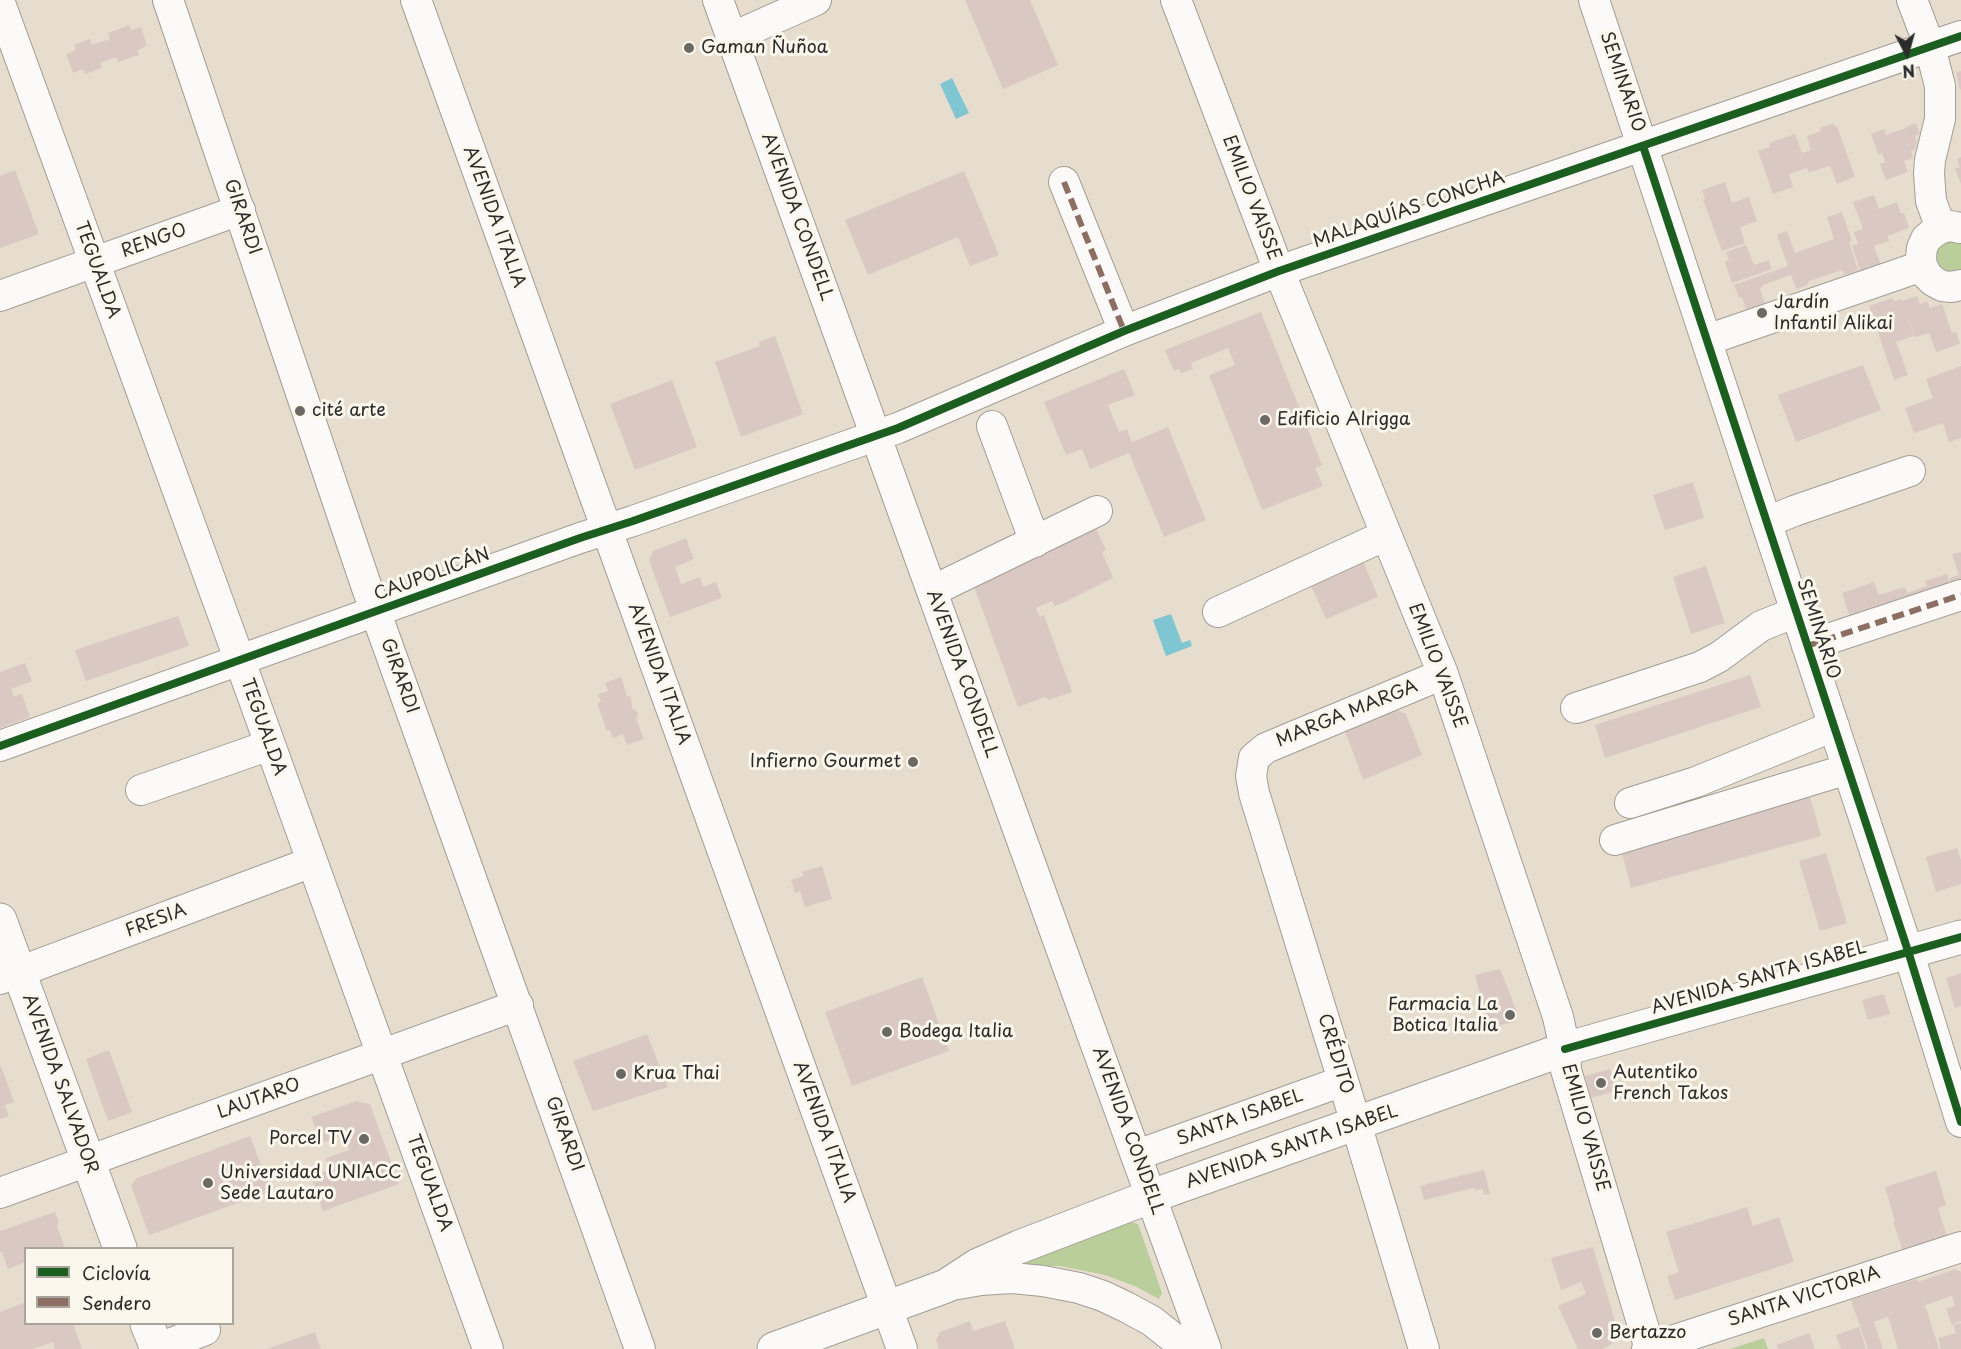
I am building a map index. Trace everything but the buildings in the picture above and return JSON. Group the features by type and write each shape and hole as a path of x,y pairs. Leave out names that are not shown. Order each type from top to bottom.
{"main road":[{"name":"AVENIDA SALVADOR","path":"0,920 9,976 88,1161 120,1247"},
{"name":"AVENIDA SANTA ISABEL","path":"774,1349 946,1286 978,1265 1019,1247 1152,1196 1565,1049 1961,937"},
{"path":"148,1325 157,1349"}],"street":[{"name":"GIRARDI","path":"168,0 376,612 640,1349"},
{"name":"AVENIDA ITALIA","path":"416,0 902,1349"},
{"name":"AVENIDA CONDELL","path":"718,0 1206,1349"},
{"path":"731,38 816,0"},
{"name":"EMILIO VAISSE","path":"1176,0 1279,271 1443,674 1558,1017 1565,1049 1566,1070 1649,1349"},
{"name":"SEMINARIO","path":"1594,0 1908,951 1961,1122"},
{"path":"1912,0 1930,47 1940,86 1941,109 1930,160 1929,185 1932,201 1951,228 1926,239 1922,248 1922,266 1927,275 1942,286 1961,285"},
{"name":"TEGUALDA","path":"0,3 488,1349"},
{"name":"MALAQUÍAS CONCHA","path":"876,436 1124,331 1279,271 1961,36"},
{"path":"1064,182 1124,331"},
{"name":"RENGO","path":"0,296 240,210"},
{"path":"1707,340 1922,266"},
{"path":"992,426 1035,542"},
{"name":"CAUPOLICÁN","path":"0,746 580,538 876,436"},
{"path":"1767,522 1910,471"},
{"path":"932,591 1097,511"},
{"path":"1218,612 1386,535"},
{"path":"1807,645 1961,595"},
{"path":"1576,708 1700,667 1719,657 1761,626 1796,612"},
{"name":"MARGA MARGA","path":"1254,758 1266,748 1284,739 1443,674"},
{"path":"1630,804 1696,782 1834,726"},
{"path":"141,790 270,745"},
{"name":"CRÉDITO","path":"1254,758 1251,776 1254,794 1424,1349"},
{"path":"1615,840 1848,769"},
{"name":"FRESIA","path":"9,976 312,862"},
{"name":"LAUTARO","path":"0,1193 518,1005"},
{"name":"SANTA ISABEL","path":"1137,1155 1343,1081"},
{"name":"SANTA VICTORIA","path":"1649,1349 1961,1246"},
{"path":"946,1286 1012,1278 1079,1288 1103,1296 1144,1316 1187,1349"},
{"path":"157,1349 205,1330"}],"green space":[{"path":"1941,238 1961,242 1960,272 1940,274 1929,252"},
{"path":"1130,1222 1138,1224 1162,1293 1159,1299 1135,1286 1105,1275 1060,1266 1027,1266 1027,1260"},
{"path":"1764,1338 1768,1349 1730,1349"}],"water":[{"path":"952,78 969,113 956,119 940,84"},
{"path":"1171,614 1182,643 1190,640 1192,646 1166,656 1153,620"}],"marked path":[{"path":"1064,182 1124,331"},
{"path":"1807,646 1961,595"}],"cycle path":[{"path":"0,746 580,538 898,428 1124,331 1279,271 1961,36"},
{"path":"1643,146 1908,951 1961,1122"},
{"path":"1565,1049 1961,937"}],"place":[{"name":"Gaman Ñuñoa","path":"689,48"},
{"name":"Jardín Infantil Alikai","path":"1762,313"},
{"name":"cité arte","path":"300,411"},
{"name":"Edificio Alrigga","path":"1265,420"},
{"name":"Infierno Gourmet","path":"913,762"},
{"name":"Farmacia La Botica Italia","path":"1510,1015"},
{"name":"Bodega Italia","path":"887,1032"},
{"name":"Krua Thai","path":"621,1074"},
{"name":"Autentiko French Takos","path":"1601,1083"},
{"name":"Porcel TV","path":"364,1139"},
{"name":"Universidad UNIACC Sede Lautaro","path":"208,1183"},
{"name":"Bertazzo","path":"1597,1333"}]}
